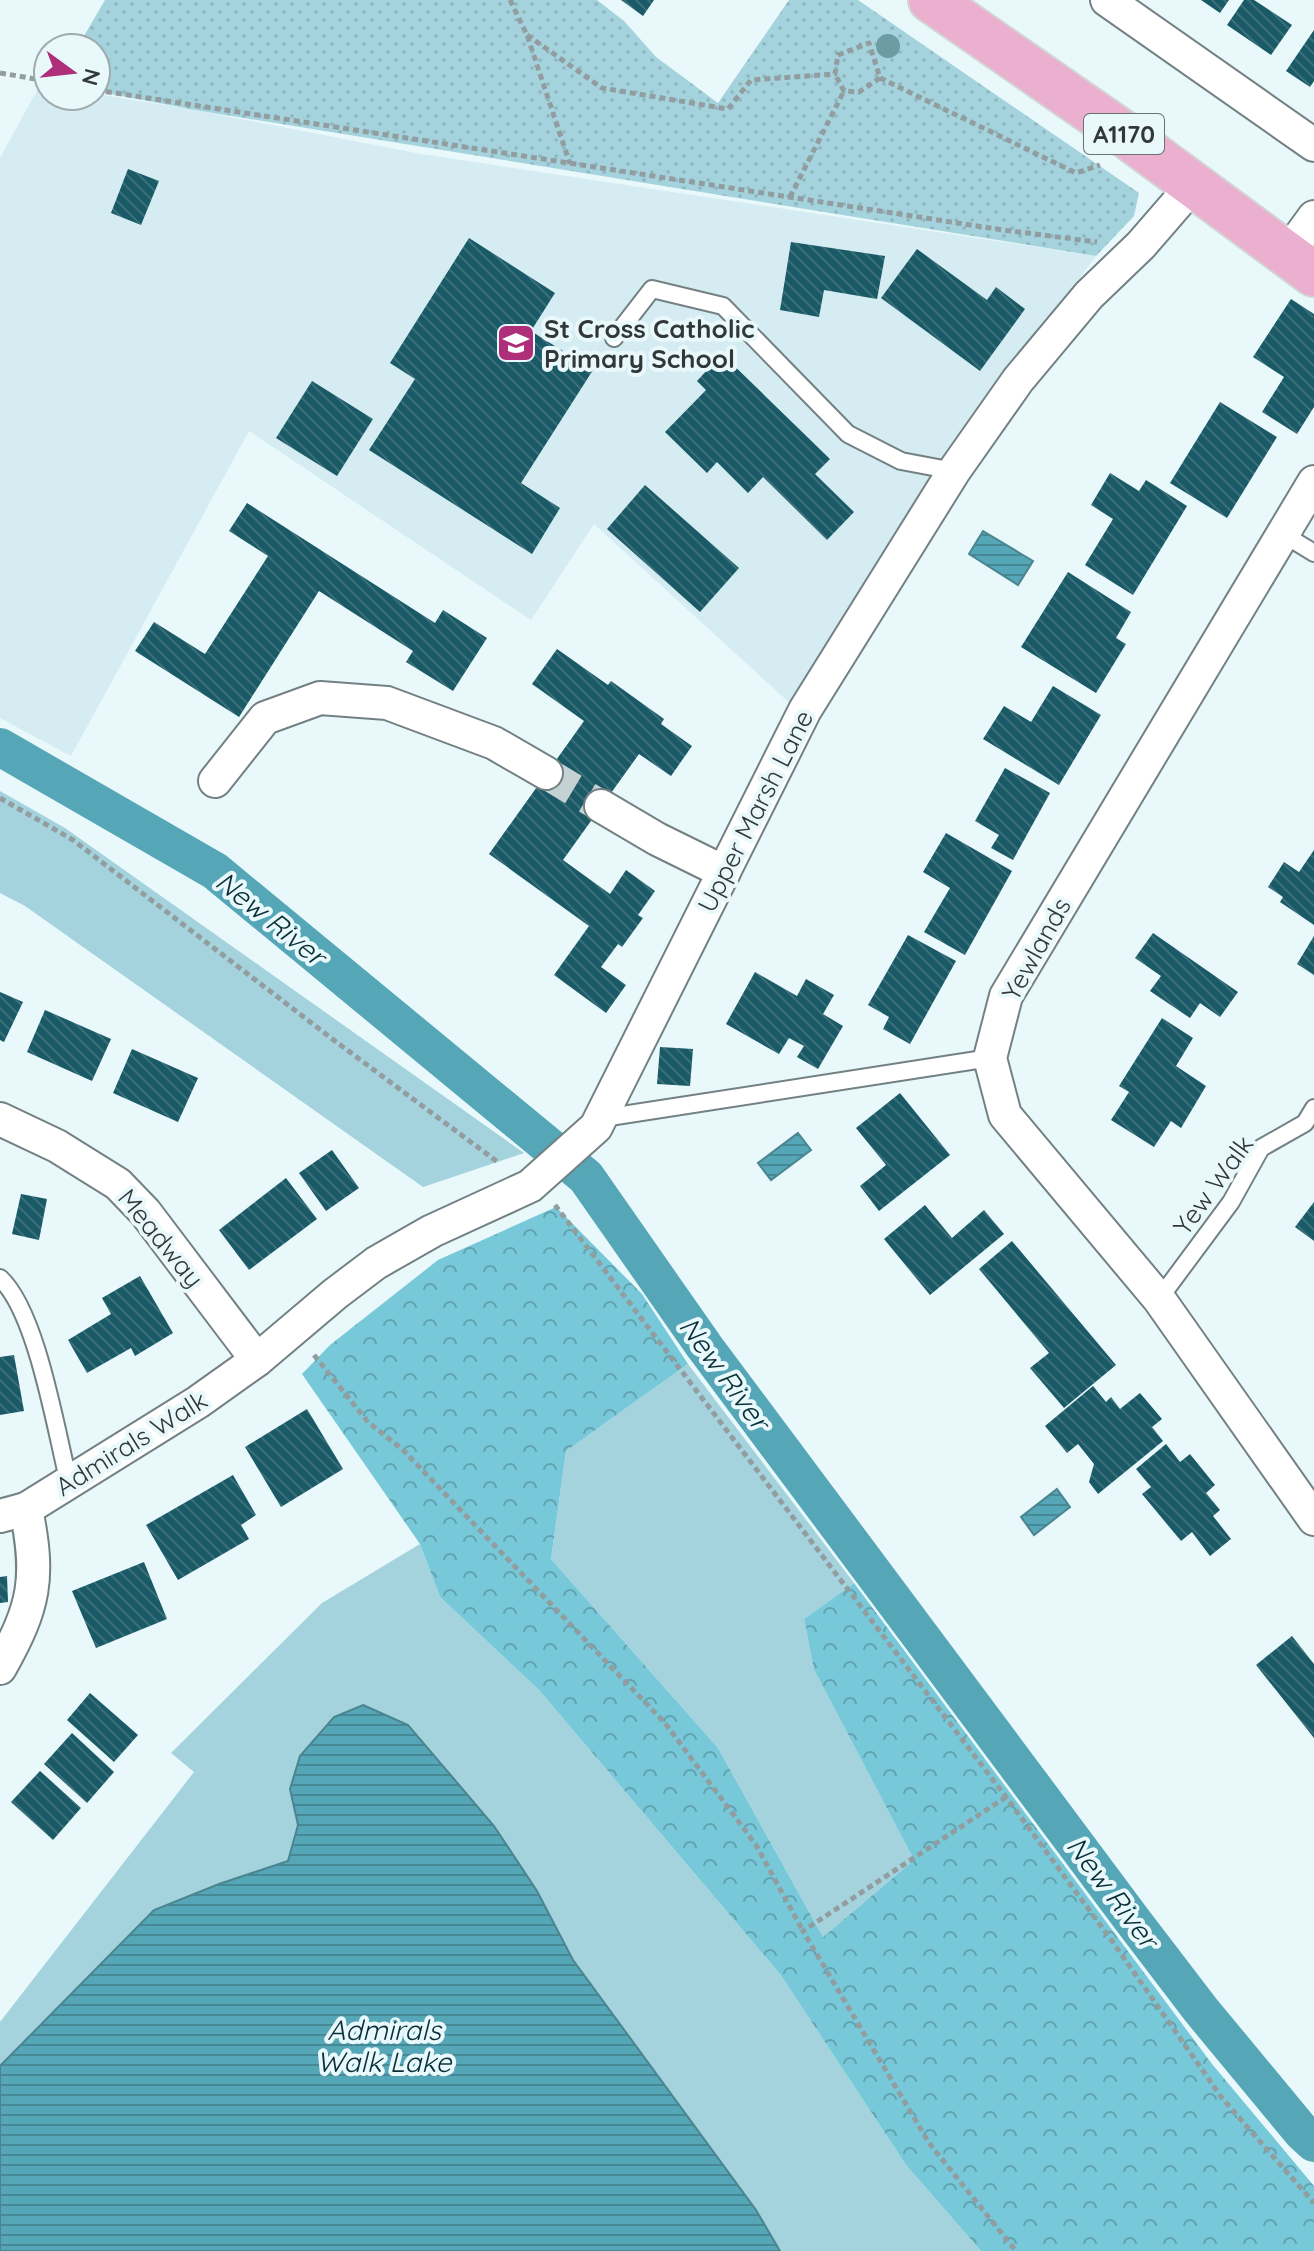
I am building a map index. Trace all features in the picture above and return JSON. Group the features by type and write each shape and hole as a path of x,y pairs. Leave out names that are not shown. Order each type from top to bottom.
{"main road":[{"name":"A1170","path":"931,0 1127,136 1301,264"}],"street":[{"path":"1107,0 1314,145"},
{"name":"Upper Marsh Lane","path":"257,1360 335,1294 404,1246 530,1186 600,1122 805,710 954,471 1018,380 1089,295 1141,245 1193,185"},
{"path":"1301,264 1314,217"},
{"name":"Yewlands","path":"1310,1504 1159,1299 1005,1115 990,1058 1006,996 1314,482"},
{"path":"215,781 265,718 320,698 387,703 494,743 546,773"},
{"path":"601,806 657,839 724,872"},
{"name":"Meadway","path":"0,1119 57,1146 118,1184 145,1212 257,1360"},
{"name":"Admirals Walk","path":"13,1512 69,1483 198,1402 257,1360"},
{"path":"0,1668 25,1620 35,1575 34,1550 13,1512"}],"lane":[{"path":"614,338 652,289 723,306 848,434 901,461 954,471"},
{"path":"1283,534 1314,553"},
{"path":"600,1122 990,1058"},
{"name":"Yew Walk","path":"1159,1299 1231,1202 1261,1148 1305,1123 1314,1108"},
{"path":"0,1278 20,1303 31,1331 69,1483"}],"path":[{"path":"510,0 527,35 570,164"},
{"path":"527,35 602,88 728,109 751,80 835,74"},
{"path":"844,91 835,74 838,55 869,43 880,78 1076,173 1107,162 1127,136"},
{"path":"0,73 32,78"},
{"path":"844,91 859,92 880,78"},
{"path":"790,197 844,91"},
{"path":"112,92 1049,236 1141,245"},
{"path":"0,798 73,840 335,1041 555,1204 1006,1797 1222,2098 1314,2203"},
{"path":"293,1329 368,1422 403,1450 665,1723 756,1845 803,1931 929,2143 1016,2251"},
{"path":"803,1931 1006,1797"}],"shaded area":[{"path":"105,0 597,0 624,21 656,57 718,103 789,0 858,0 1139,193 1134,216 1096,256 112,94 112,32 86,32"},
{"name":"St Cross Catholic Primary School","path":"112,97 421,154 1096,256 928,482 793,706 594,524 531,620 249,431 71,756 0,718 0,158 32,100 32,112 112,112"},
{"path":"0,791 65,828 524,1153 423,1187 25,906 0,893"},
{"path":"688,1364 854,1583 804,1619 814,1668 914,1860 823,1937 718,1748 551,1559 566,1451"},
{"path":"420,1544 440,1597 539,1690 780,1974 906,2165 981,2251 780,2251 756,2210 573,1960 537,1891 494,1826 408,1725 290,1789 298,1825 289,1861 219,1884 0,2066 0,2022 194,1772 171,1753 322,1603"}],"green space":[{"path":"556,1207 642,1294 688,1364 566,1451 551,1559 718,1748 823,1937 914,1860 814,1669 804,1619 854,1583 1212,2064 1314,2186 1314,2251 981,2251 906,2165 780,1974 539,1690 440,1597 420,1544 302,1374 330,1345 438,1260"}],"water":[{"path":"983,531 1033,561 1018,585 969,554"},
{"path":"798,1133 811,1150 771,1180 758,1163"},
{"path":"1057,1489 1070,1507 1034,1535 1021,1517"},
{"name":"Admirals Walk Lake","path":"363,1705 408,1725 494,1826 537,1891 573,1960 756,2210 780,2251 0,2251 0,2066 154,1910 288,1861 298,1825 290,1789 300,1756 334,1717"}],"building":[{"path":"621,0 654,0 643,16"},
{"path":"1201,0 1229,0 1220,13"},
{"path":"1244,0 1254,0 1292,25 1271,55 1227,25"},
{"path":"1314,30 1314,81 1310,87 1286,71"},
{"path":"128,169 159,181 141,225 111,213"},
{"path":"469,238 555,293 531,331 593,370 521,483 560,508 532,554 369,450 415,379 390,363"},
{"path":"791,242 885,256 877,299 824,290 819,317 780,310"},
{"path":"917,249 987,300 996,287 1025,309 980,371 881,298"},
{"path":"1291,299 1314,314 1314,407 1297,434 1262,412 1284,377 1253,357"},
{"path":"722,354 830,459 815,474 854,512 827,540 763,477 748,493 717,462 707,473 665,432 706,390 697,381"},
{"path":"312,381 373,419 337,476 276,438"},
{"path":"1220,402 1277,437 1227,518 1170,483"},
{"path":"1110,473 1139,491 1146,480 1187,506 1133,595 1085,565 1113,519 1091,505"},
{"path":"645,485 739,568 700,612 607,529"},
{"path":"247,503 435,623 443,610 487,638 453,691 406,662 413,651 319,591 239,717 135,651 154,622 205,654 268,556 229,531"},
{"path":"1068,572 1131,612 1116,638 1126,644 1096,693 1021,647"},
{"path":"557,649 608,685 611,681 664,719 661,724 692,746 671,776 639,754 563,860 610,894 626,870 655,891 638,915 643,918 622,947 618,944 601,967 626,985 606,1013 554,975 589,926 489,854 584,721 532,684"},
{"path":"1053,686 1101,715 1059,785 983,739 1004,706 1031,722"},
{"path":"1005,768 1050,793 1013,860 991,848 999,835 975,821"},
{"path":"946,833 1012,871 965,955 924,932 950,888 923,872"},
{"path":"1314,850 1314,925 1280,902 1283,897 1268,887 1284,862 1299,872"},
{"path":"1153,933 1238,992 1220,1017 1200,1003 1190,1018 1150,991 1161,976 1135,958"},
{"path":"908,935 956,961 910,1044 883,1029 889,1017 868,1005"},
{"path":"1314,936 1314,975 1297,964"},
{"path":"755,972 797,996 806,979 834,995 823,1014 843,1026 818,1069 797,1057 804,1046 789,1038 779,1054 726,1024"},
{"path":"0,992 23,1002 4,1042 0,1040"},
{"path":"45,1010 111,1039 92,1081 27,1052"},
{"path":"1162,1018 1193,1038 1176,1066 1206,1086 1181,1128 1171,1121 1154,1147 1111,1120 1129,1092 1119,1086"},
{"path":"660,1047 693,1049 690,1086 657,1084"},
{"path":"132,1049 198,1078 178,1122 113,1093"},
{"path":"900,1093 950,1155 879,1211 860,1186 886,1165 856,1128"},
{"path":"332,1150 359,1188 326,1211 299,1173"},
{"path":"286,1178 317,1219 249,1270 219,1230"},
{"path":"21,1194 47,1199 39,1240 12,1234"},
{"path":"1314,1202 1314,1241 1295,1227"},
{"path":"925,1205 952,1238 984,1210 1004,1234 930,1295 884,1239"},
{"path":"1012,1241 1116,1365 1064,1408 1030,1368 1049,1353 979,1269"},
{"path":"140,1276 173,1333 135,1356 131,1348 87,1373 68,1340 111,1314 102,1298"},
{"path":"14,1355 24,1411 0,1415 0,1357"},
{"path":"1093,1386 1106,1402 1111,1397 1120,1409 1140,1393 1162,1419 1152,1427 1163,1441 1098,1494 1089,1482 1094,1464 1078,1444 1067,1453 1045,1426"},
{"path":"307,1409 343,1469 281,1507 245,1447"},
{"path":"1166,1444 1180,1462 1190,1454 1215,1485 1206,1493 1220,1510 1213,1516 1231,1539 1210,1556 1192,1532 1181,1541 1142,1494 1151,1487 1136,1469"},
{"path":"233,1475 256,1515 241,1525 249,1539 178,1580 146,1525"},
{"path":"144,1562 167,1619 96,1648 72,1591"},
{"path":"7,1576 8,1602 0,1603 0,1577"},
{"path":"1292,1636 1314,1664 1314,1738 1256,1665"},
{"path":"90,1693 138,1735 114,1762 67,1720"},
{"path":"72,1733 114,1772 87,1803 44,1764"},
{"path":"40,1771 81,1808 53,1840 11,1802"}],"waterway":[{"name":"New River","path":"0,747 215,871 586,1177 704,1346 1133,1921 1201,2010 1314,2143"}],"tunnel":[{"path":"546,773 601,806"}],"place":[{"name":"St Cross Catholic Primary School","path":"516,343"}]}
